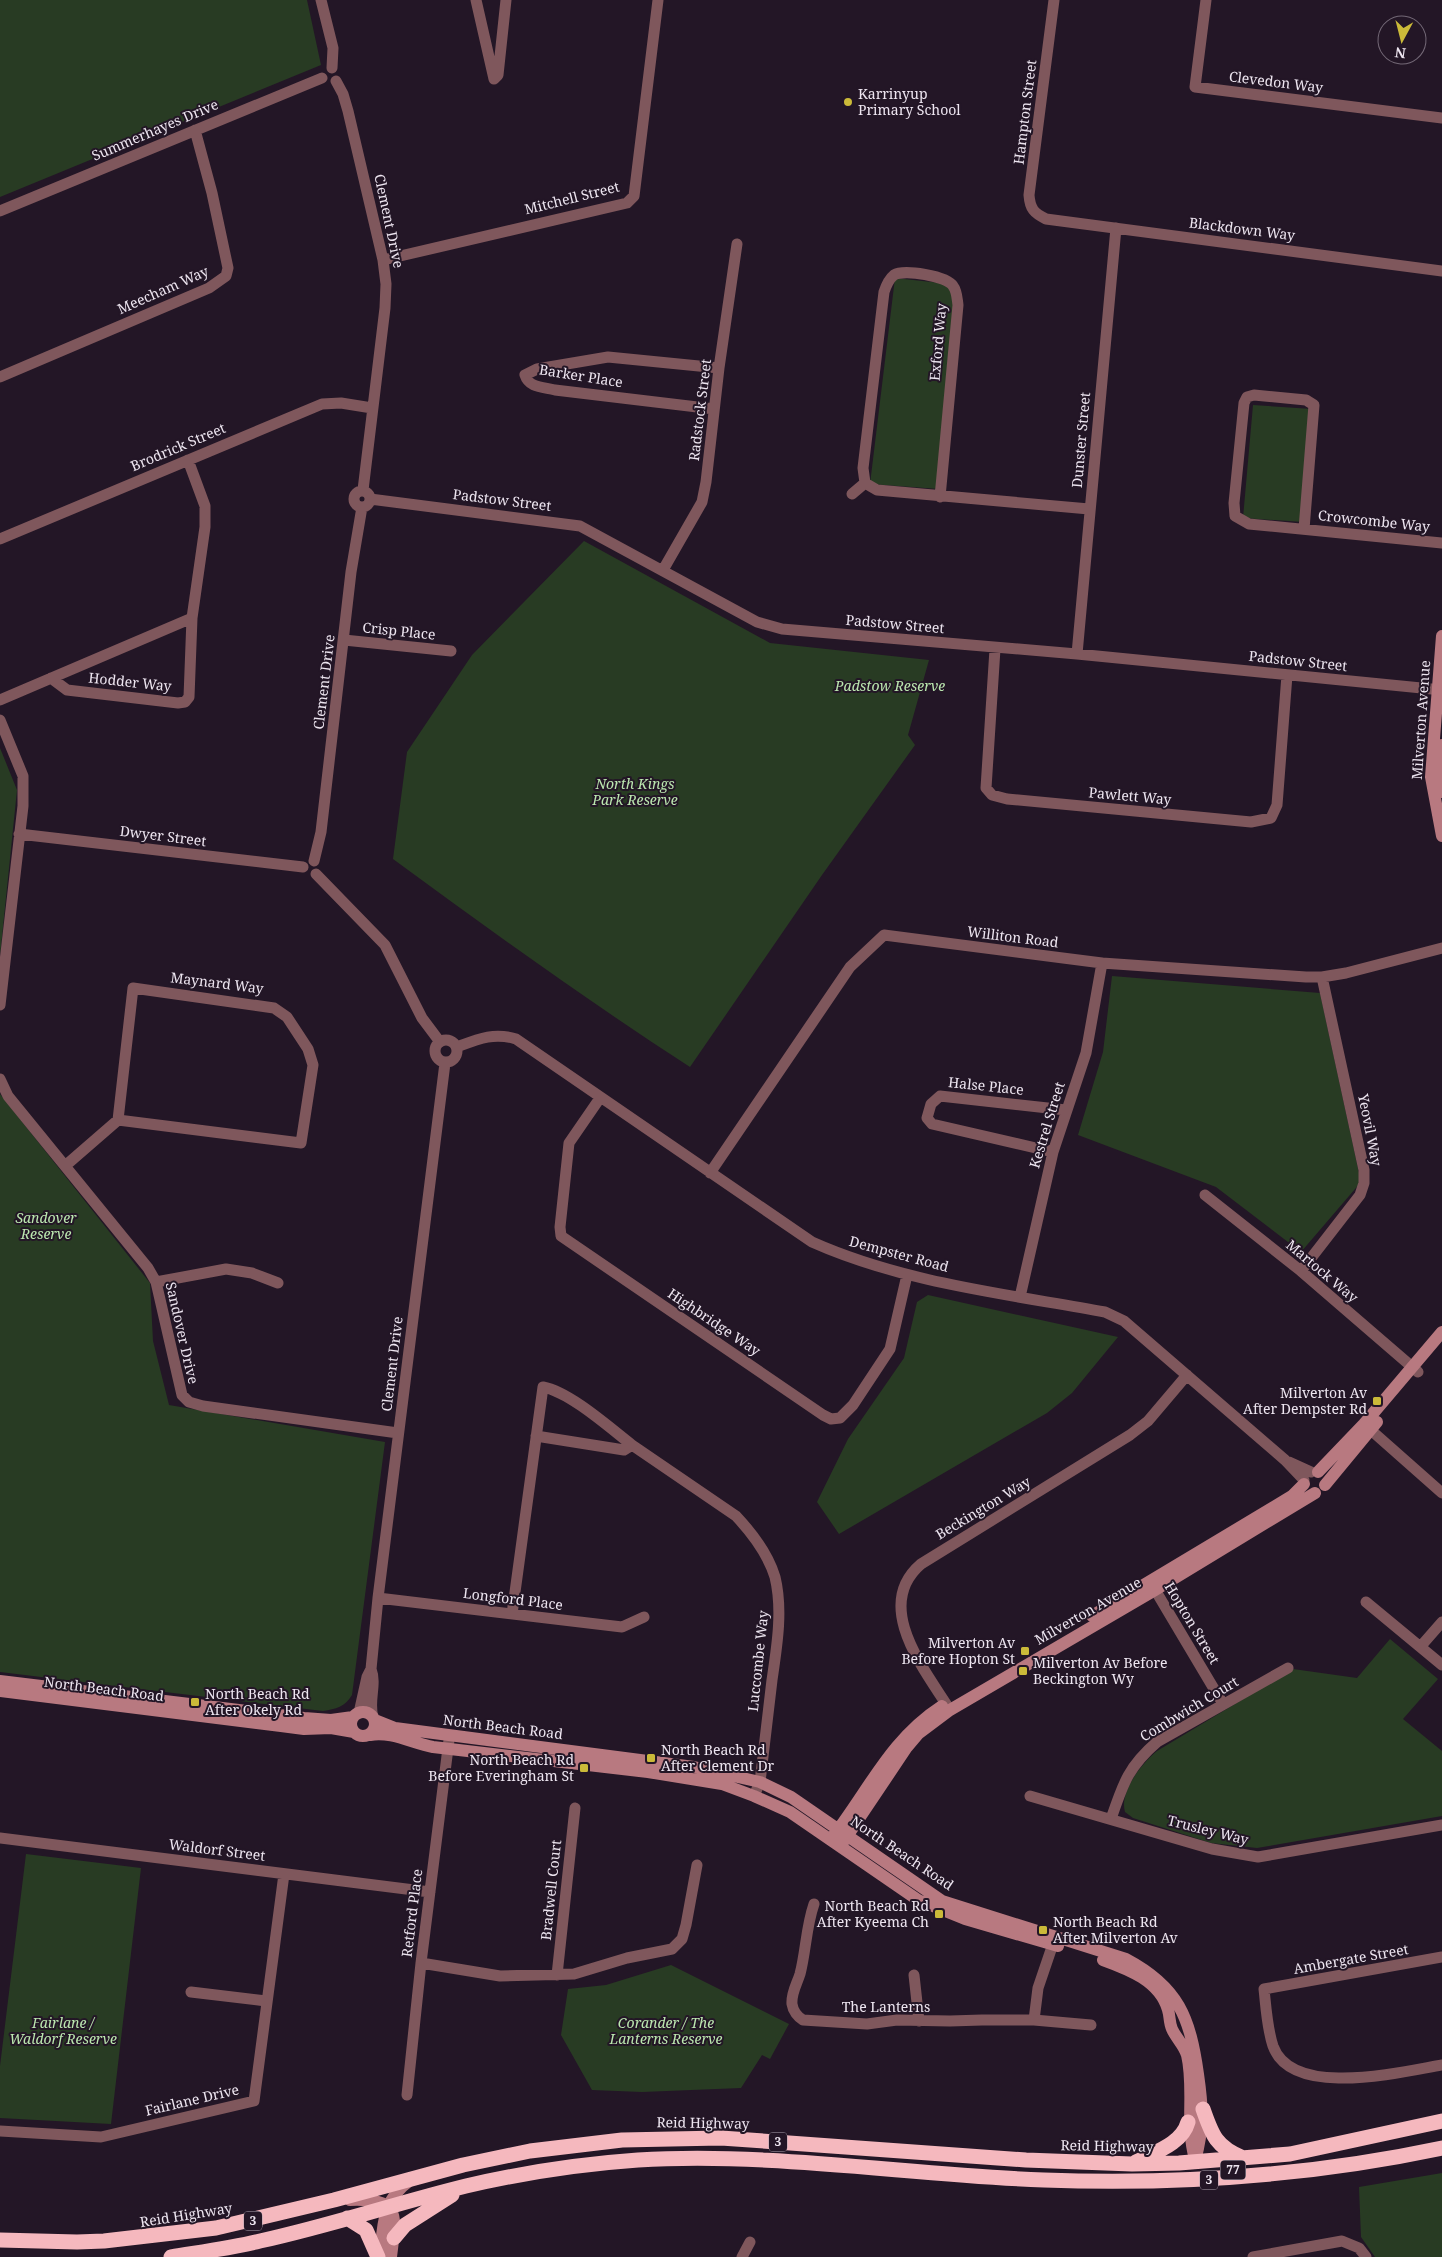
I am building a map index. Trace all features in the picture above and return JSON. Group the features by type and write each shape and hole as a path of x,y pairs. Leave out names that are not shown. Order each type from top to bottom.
{"highway":[{"path":"1203,2109 1214,2137 1222,2147 1244,2158"},
{"name":"Reid Highway","path":"0,2240 76,2242 171,2235 245,2222 462,2165 530,2151 622,2140 721,2138 1026,2160 1132,2164 1195,2162 1290,2154 1442,2121"},
{"path":"1132,2164 1175,2142 1183,2134 1188,2122"},
{"name":"3","path":"171,2257 261,2241 348,2218 389,2212 466,2186 582,2166 639,2160 694,2158 758,2160 1043,2180 1148,2182 1270,2175 1352,2165 1442,2148"},
{"path":"1148,2182 1195,2162"},
{"name":"77","path":"1195,2162 1214,2168 1246,2170 1270,2175"},
{"path":"394,2238 405,2225 466,2186"},
{"path":"348,2218 366,2230 379,2257"}],"main road":[{"name":"Milverton Avenue","path":"1442,636 1440,690 1431,777 1442,836"},
{"name":"Milverton Avenue","path":"1442,745 1440,776 1442,792"},
{"name":"Milverton Avenue","path":"840,1837 907,1747 948,1706 1153,1586 1315,1493 1322,1491 1367,1427 1415,1370 1442,1332"},
{"name":"Milverton Avenue","path":"1415,1370 1442,1346"},
{"name":"Milverton Avenue","path":"1153,1586 1292,1496 1309,1477 1367,1427"},
{"path":"1315,1493 1308,1491 1309,1477 1324,1477 1325,1485"},
{"name":"North Beach Road","path":"0,1681 304,1718 330,1720 356,1715"},
{"name":"North Beach Road","path":"0,1691 304,1729 331,1728 354,1732"},
{"path":"367,1713 374,1718 375,1728 370,1735 360,1736 354,1732 351,1725 356,1715 367,1713"},
{"name":"North Beach Road","path":"374,1718 395,1728 694,1767 760,1782 791,1797 840,1837"},
{"name":"North Beach Road","path":"370,1735 390,1735 412,1743 448,1749 516,1756 722,1784 790,1812 840,1837 942,1901 1054,1941 1136,1974 1158,1992 1169,2010 1172,2029 1186,2054 1188,2122 1195,2162"},
{"name":"North Beach Road","path":"1054,1941 1126,1959 1151,1973 1168,1990 1181,2008 1190,2029 1203,2109 1202,2136 1195,2162"},
{"path":"379,2257 394,2194 412,2178"},
{"path":"334,2200 371,2199 380,2201 389,2212 394,2238 391,2257"}],"street":[{"path":"321,0 333,48 332,68 338,75 336,81 328,84 322,78 325,70 332,68"},
{"path":"476,0 494,79 498,75 506,0"},
{"name":"Mitchell Street","path":"383,260 627,203 634,196 658,0"},
{"name":"Hampton Street","path":"1046,219 1036,214 1030,208 1029,195 1054,0"},
{"name":"Clevedon Way","path":"1206,0 1194,87 1442,118"},
{"name":"Summerhayes Drive","path":"0,211 322,78"},
{"name":"Clement Drive","path":"314,861 321,832 351,572 365,499 372,408 385,308 386,284 383,260 348,112 343,94 336,81"},
{"name":"Meecham Way","path":"0,377 208,288 226,276 228,268 212,193 195,130"},
{"name":"Blackdown Way","path":"1046,219 1439,269"},
{"name":"Dunster Street","path":"1077,654 1116,228"},
{"name":"Radstock Street","path":"663,570 702,502 737,244"},
{"name":"Exford Way","path":"865,483 863,468 884,292 888,282 894,275 909,273 939,277 948,280 953,285 958,304 940,497"},
{"name":"Barker Place","path":"714,409 555,390 532,385 524,375 537,368 608,357 719,368"},
{"name":"Crowcombe Way","path":"1304,530 1314,405 1306,400 1254,394 1247,397 1244,403 1234,503 1235,516 1249,524 1304,530 1442,543"},
{"name":"Brodrick Street","path":"0,539 322,404 342,403 372,408"},
{"name":"Hodder Way","path":"52,678 67,690 165,702 185,702 189,697 192,618 205,527 205,506 188,460"},
{"path":"852,494 865,483 877,490 1089,509"},
{"name":"Padstow Street","path":"365,499 580,526 757,622 782,629 995,649 1077,654 1440,690"},
{"name":"Hodder Way","path":"0,700 192,618"},
{"name":"Crisp Place","path":"344,640 451,651"},
{"name":"Pawlett Way","path":"995,649 986,788 992,796 1251,822 1271,818 1277,805 1287,675"},
{"path":"0,720 23,776 23,806 0,1005"},
{"name":"Dwyer Street","path":"19,834 303,867"},
{"path":"314,861 318,866 316,874 307,875 303,867 306,862 314,861"},
{"name":"Clement Drive","path":"316,874 385,945 422,1018 440,1042 436,1047 435,1054 439,1060 445,1063 454,1060 457,1056 457,1047"},
{"name":"Williton Road","path":"710,1173 850,967 884,935 1102,963 1322,977 1439,951"},
{"name":"Kestrel Street","path":"1020,1296 1053,1152 1086,1053 1102,963"},
{"name":"Yeovil Way","path":"1301,1271 1360,1196 1364,1183 1364,1170 1322,977"},
{"name":"Maynard Way","path":"133,988 274,1008 287,1017 308,1049 313,1066 301,1143 118,1120 133,988"},
{"name":"Dempster Road","path":"457,1047 482,1037 493,1035 503,1035 516,1039 812,1242 840,1255 907,1275 1105,1312 1124,1321 1285,1460 1309,1477"},
{"path":"440,1042 448,1040 457,1047"},
{"name":"Clement Drive","path":"356,1715 371,1669 398,1433 445,1063"},
{"name":"Sandover Drive","path":"0,1079 8,1096 148,1268 156,1282 182,1395 189,1402 203,1406 398,1433"},
{"name":"Halse Place","path":"1053,1152 932,1124 927,1118 931,1104 940,1096 1066,1110"},
{"name":"Highbridge Way","path":"600,1098 569,1143 560,1227 561,1236 823,1415 831,1419 840,1418 853,1405 890,1350 907,1275"},
{"path":"65,1166 118,1120"},
{"name":"Martock Way","path":"1205,1195 1301,1271 1415,1370"},
{"path":"156,1282 226,1269 252,1273 278,1283"},
{"name":"Beckington Way","path":"948,1706 910,1644 904,1630 902,1595 905,1582 921,1564 1130,1435 1148,1421 1187,1374"},
{"name":"Luccombe Way","path":"512,1614 543,1387 552,1389 567,1397 632,1446 736,1516 759,1544 774,1576 778,1604 778,1633 760,1782 754,1796"},
{"path":"1367,1427 1442,1493"},
{"path":"536,1436 624,1450 632,1446"},
{"name":"Hopton Street","path":"1153,1586 1223,1704"},
{"name":"Longford Place","path":"378,1598 622,1627 644,1617"},
{"path":"1366,1602 1442,1664"},
{"path":"1421,1646 1442,1622"},
{"name":"Combwich Court","path":"1111,1819 1125,1779 1140,1757 1157,1742 1288,1668"},
{"name":"Clement Drive","path":"371,1669 374,1677 371,1704 374,1718"},
{"name":"Retford Place","path":"407,2095 449,1735"},
{"name":"Trusley Way","path":"1030,1796 1212,1849 1258,1857 1442,1825"},
{"name":"Bradwell Court","path":"557,1975 575,1808"},
{"name":"Waldorf Street","path":"0,1838 430,1892"},
{"path":"421,1963 500,1976 557,1975 574,1974 626,1958 672,1949 682,1938 686,1926 697,1865"},
{"name":"Fairlane Drive","path":"0,2131 101,2137 254,2101 284,1874"},
{"name":"The Lanterns","path":"814,1904 807,1924 800,1974 793,1991 792,2005 797,2016 803,2020 867,2024 897,2020 1034,2020 1091,2025"},
{"path":"1034,2020 1038,1988 1054,1941"},
{"name":"Ambergate Street","path":"1442,1958 1264,1989 1273,2046 1285,2064 1304,2075 1368,2078 1442,2064"},
{"path":"914,1975 919,2021"},
{"path":"191,1992 266,2002"},
{"path":"1253,2257 1342,2241 1358,2248 1366,2257"},
{"path":"742,2257 750,2242"}],"green space":[{"path":"0,0 307,0 321,65 0,197"},
{"path":"895,278 959,285 939,489 870,484"},
{"path":"1253,405 1312,409 1304,522 1243,518"},
{"name":"North Kings Park Reserve","path":"584,541 770,643 929,660 908,735 915,745 822,875 690,1067 614,1017 393,859 407,752 472,655"},
{"path":"0,748 17,790 0,956"},
{"path":"1112,976 1320,993 1361,1182 1301,1252 1216,1187 1078,1135 1103,1052"},
{"name":"Sandover Reserve","path":"0,1094 150,1283 153,1341 169,1405 385,1442 352,1695 340,1707 323,1711 0,1672"},
{"path":"928,1295 1118,1337 1072,1393 1047,1413 839,1534 817,1502 848,1439 904,1358 917,1302"},
{"path":"1390,1639 1438,1679 1403,1719 1442,1751 1442,1816 1257,1848 1211,1843 1133,1818 1125,1812 1125,1796 1133,1778 1157,1751 1293,1669 1357,1678"},
{"name":"Fairlane / Waldorf Reserve","path":"26,1854 141,1868 111,2124 0,2118 0,2066"},
{"name":"Corander / The Lanterns Reserve","path":"671,1965 789,2024 770,2059 762,2055 741,2088 642,2092 592,2090 561,2035 568,1989 606,1985"},
{"path":"1442,2173 1442,2257 1375,2257 1361,2237 1359,2187"}],"place":[{"name":"Karrinyup Primary School","path":"848,102"},
{"name":"Milverton Av After Dempster Rd","path":"1377,1401"},
{"name":"Milverton Av Before Hopton St","path":"1025,1651"},
{"name":"Milverton Av Before Beckington Wy","path":"1023,1671"},
{"name":"North Beach Rd After Okely Rd","path":"195,1702"},
{"name":"North Beach Rd After Clement Dr","path":"651,1758"},
{"name":"North Beach Rd Before Everingham St","path":"584,1768"},
{"name":"North Beach Rd After Kyeema Ch","path":"939,1914"},
{"name":"North Beach Rd After Milverton Av","path":"1043,1930"}],"park label":[{"name":"Padstow Reserve","path":"890,686"}]}
